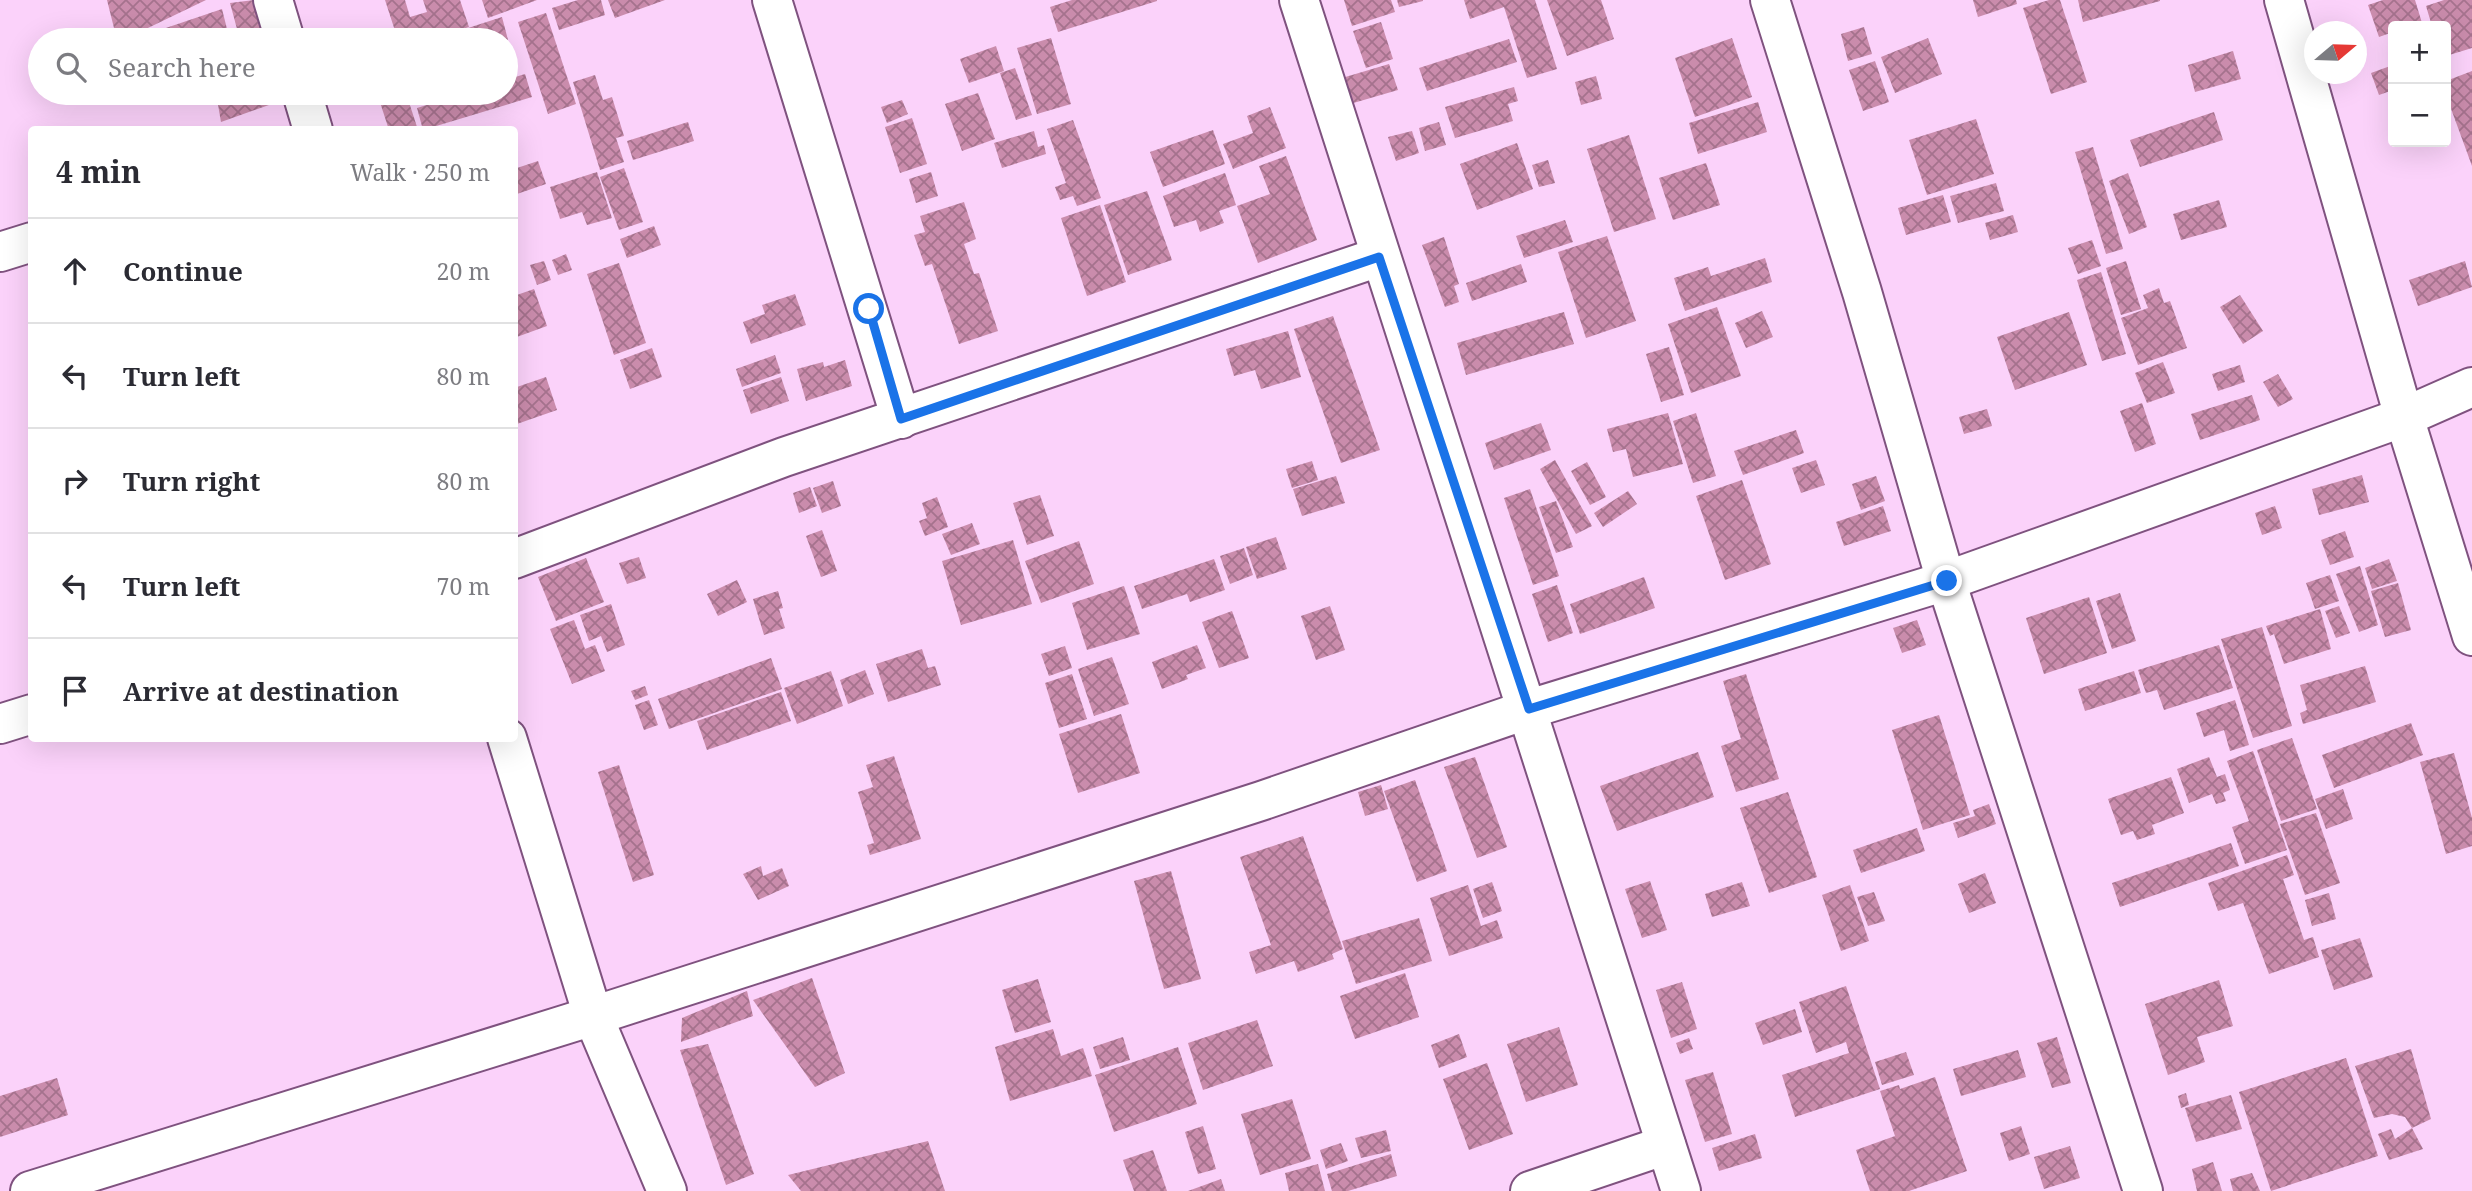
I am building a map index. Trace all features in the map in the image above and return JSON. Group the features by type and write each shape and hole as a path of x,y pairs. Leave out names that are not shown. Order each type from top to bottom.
{"street":[{"path":"273,0 281,28"},
{"path":"772,0 901,419"},
{"path":"1299,0 1379,257 1529,709 1681,1191"},
{"path":"1770,0 1862,292 1947,581 2143,1191"},
{"path":"2284,0 2404,417 2472,636"},
{"path":"306,105 312,126"},
{"path":"0,252 28,243"},
{"path":"518,557 784,457 1379,257"},
{"path":"30,1191 593,1016 1248,805 1529,709 1947,581 2404,417 2472,387"},
{"path":"0,724 28,715"},
{"path":"508,742 593,1016 667,1191"},
{"path":"1530,1191 1666,1144"}],"building":[{"path":"107,0 206,0 148,28 114,28"},
{"path":"254,0 263,28 237,28 230,3"},
{"path":"385,0 405,0 410,17 427,12 423,0 460,0 469,27 466,28 394,28"},
{"path":"482,0 537,0 488,18"},
{"path":"578,0 601,0 605,15 559,30 552,8"},
{"path":"608,0 665,0 615,18"},
{"path":"1072,0 1157,1 1058,32 1050,7"},
{"path":"1344,0 1391,0 1395,12 1352,26"},
{"path":"1397,0 1423,0 1423,1 1399,7"},
{"path":"1464,0 1535,0 1557,69 1527,78 1504,7 1470,19"},
{"path":"1547,0 1601,0 1614,39 1567,56"},
{"path":"1973,0 2016,0 2017,4 1978,17"},
{"path":"2049,0 2060,0 2087,82 2051,94 2023,8"},
{"path":"2078,0 2160,0 2160,1 2083,22"},
{"path":"2383,0 2415,0 2421,21 2388,21 2388,34 2379,37 2368,5"},
{"path":"2444,0 2472,0 2472,48 2451,54 2451,21 2430,21 2426,6"},
{"path":"222,9 227,28 166,28"},
{"path":"546,13 576,104 548,114 518,22"},
{"path":"502,17 505,28 468,28"},
{"path":"1381,22 1393,59 1366,68 1353,31"},
{"path":"1864,27 1872,54 1848,61 1841,34"},
{"path":"1051,38 1071,104 1037,114 1017,48"},
{"path":"1732,38 1752,97 1695,117 1675,58"},
{"path":"1928,38 1942,74 1895,93 1881,57"},
{"path":"1509,39 1517,62 1427,91 1419,68"},
{"path":"996,46 1004,71 969,83 960,59"},
{"path":"2233,51 2241,79 2195,92 2188,65"},
{"path":"1875,61 1889,102 1863,111 1849,70"},
{"path":"1389,64 1398,90 1350,104 1342,78"},
{"path":"2388,67 2388,92 2379,95 2371,73"},
{"path":"1015,68 1032,115 1016,120 1000,73"},
{"path":"2472,71 2472,166 2451,109 2451,79"},
{"path":"525,74 532,97 518,101 518,76"},
{"path":"595,75 603,100 612,97 624,136 616,138 624,162 600,170 573,82"},
{"path":"1596,76 1602,99 1581,105 1575,82"},
{"path":"1514,87 1518,101 1508,104 1513,121 1455,138 1445,107"},
{"path":"978,93 995,139 962,151 945,104"},
{"path":"902,100 908,114 887,123 881,107"},
{"path":"1758,102 1767,132 1698,154 1689,123"},
{"path":"218,105 269,105 221,122"},
{"path":"381,105 410,105 417,126 388,126"},
{"path":"427,105 506,105 436,126 422,126 417,108"},
{"path":"1270,107 1286,148 1233,169 1223,144 1253,133 1247,116"},
{"path":"2214,112 2223,140 2140,167 2130,140"},
{"path":"912,118 927,164 900,173 885,127"},
{"path":"1976,119 1994,174 1927,195 1909,140"},
{"path":"1073,120 1101,198 1077,206 1073,196 1060,200 1055,187 1066,183 1047,129"},
{"path":"688,122 694,141 633,160 627,141"},
{"path":"1439,122 1446,145 1425,151 1419,128"},
{"path":"1213,130 1225,164 1163,187 1150,152"},
{"path":"1034,131 1038,147 1044,145 1046,154 1002,168 994,143"},
{"path":"1412,131 1419,153 1396,161 1388,137"},
{"path":"1629,135 1656,219 1614,232 1587,149"},
{"path":"1517,143 1533,189 1477,210 1460,164"},
{"path":"2093,147 2123,249 2106,254 2075,152"},
{"path":"1286,156 1317,240 1258,263 1237,206 1270,194 1259,166"},
{"path":"1548,160 1555,183 1539,187 1532,165"},
{"path":"538,161 546,184 518,194 518,168"},
{"path":"1706,163 1720,205 1673,220 1659,178"},
{"path":"624,168 643,222 619,230 600,177"},
{"path":"597,172 612,218 587,225 582,212 560,219 550,187"},
{"path":"931,172 938,196 916,203 909,179"},
{"path":"1225,173 1236,205 1219,211 1224,223 1200,232 1196,220 1174,227 1163,196"},
{"path":"2128,173 2147,227 2129,234 2109,181"},
{"path":"1996,183 2004,211 1958,223 1950,196"},
{"path":"1147,191 1172,260 1128,275 1104,205"},
{"path":"1943,195 1951,222 1906,235 1898,208"},
{"path":"2219,200 2227,227 2181,240 2173,214"},
{"path":"964,202 976,239 964,244 974,274 979,273 998,331 959,344 932,264 925,266 914,235 925,232 920,216"},
{"path":"1100,205 1126,282 1087,296 1061,218"},
{"path":"2013,215 2018,232 1990,240 1985,223"},
{"path":"1565,220 1573,242 1524,258 1516,236"},
{"path":"654,226 661,245 627,258 620,239"},
{"path":"1607,236 1636,321 1586,338 1558,252"},
{"path":"1444,237 1459,284 1454,286 1459,302 1445,307 1422,245"},
{"path":"2092,240 2101,266 2078,274 2068,248"},
{"path":"566,254 572,270 558,275 552,260"},
{"path":"1765,258 1772,282 1685,311 1674,278 1708,267 1711,276"},
{"path":"544,261 551,280 537,285 530,265"},
{"path":"2126,261 2141,309 2121,315 2106,268"},
{"path":"2465,261 2472,287 2418,306 2409,280"},
{"path":"619,263 646,343 614,355 587,274"},
{"path":"1521,264 1527,282 1472,301 1466,283"},
{"path":"2101,272 2126,354 2102,361 2077,280"},
{"path":"2159,288 2164,303 2170,301 2187,348 2138,365 2121,318 2148,308 2143,295"},
{"path":"534,289 547,326 518,337 518,295"},
{"path":"795,294 806,325 751,344 743,322 765,314 762,305"},
{"path":"2240,295 2263,331 2243,344 2220,307"},
{"path":"1717,307 1741,376 1691,393 1668,324"},
{"path":"1762,311 1773,337 1746,348 1735,323"},
{"path":"1564,312 1574,344 1466,375 1457,343"},
{"path":"2069,312 2087,365 2015,390 1997,337"},
{"path":"1333,316 1380,450 1341,463 1294,329"},
{"path":"1288,331 1301,377 1261,389 1255,370 1234,376 1226,349"},
{"path":"1669,347 1684,395 1661,402 1646,354"},
{"path":"652,348 662,377 630,389 620,360"},
{"path":"775,355 781,373 742,387 736,369"},
{"path":"845,360 852,386 806,401 797,369 823,362 824,367"},
{"path":"2163,362 2175,393 2147,403 2135,373"},
{"path":"2240,365 2245,382 2218,391 2212,374"},
{"path":"2278,374 2293,399 2278,407 2263,382"},
{"path":"546,377 557,410 518,424 518,387"},
{"path":"781,377 789,401 751,414 743,390"},
{"path":"2252,395 2260,420 2200,440 2191,414"},
{"path":"2142,403 2156,444 2135,452 2120,411"},
{"path":"1987,409 1992,426 1964,434 1959,417"},
{"path":"1668,413 1683,464 1633,477 1626,449 1613,452 1607,429"},
{"path":"1696,413 1716,476 1693,483 1673,421"},
{"path":"1541,423 1551,450 1494,470 1485,443"},
{"path":"1796,430 1804,453 1743,475 1734,451"},
{"path":"1555,460 1592,526 1576,534 1540,469"},
{"path":"1816,460 1825,485 1801,493 1792,468"},
{"path":"1312,461 1318,480 1292,488 1286,469"},
{"path":"1587,462 1606,497 1590,505 1571,471"},
{"path":"2362,475 2369,502 2319,515 2312,489"},
{"path":"1336,476 1345,503 1302,516 1293,489"},
{"path":"1876,476 1885,501 1861,510 1852,484"},
{"path":"1742,480 1771,564 1725,580 1696,496"},
{"path":"833,481 841,506 822,513 813,488"},
{"path":"810,487 817,506 799,513 793,493"},
{"path":"1530,489 1559,576 1533,585 1504,498"},
{"path":"1628,491 1637,504 1603,527 1594,513"},
{"path":"1040,495 1054,536 1027,545 1013,503"},
{"path":"937,497 948,527 925,536 919,521 927,518 922,503"},
{"path":"1556,501 1573,547 1556,553 1539,507"},
{"path":"1883,506 1891,531 1844,546 1836,522"},
{"path":"2275,506 2282,528 2262,535 2255,513"},
{"path":"972,523 980,544 951,555 942,534"},
{"path":"822,530 837,571 821,577 806,536"},
{"path":"2345,531 2354,557 2330,565 2321,540"},
{"path":"1276,537 1287,569 1257,579 1246,547"},
{"path":"1013,540 1032,604 961,625 942,561"},
{"path":"1079,541 1094,584 1041,603 1025,561"},
{"path":"1244,548 1253,575 1230,584 1220,556"},
{"path":"639,557 646,578 627,584 619,563"},
{"path":"586,558 604,602 556,621 538,577"},
{"path":"1214,559 1225,590 1190,602 1187,594 1142,609 1134,586"},
{"path":"2389,559 2397,581 2372,589 2365,568"},
{"path":"2360,566 2378,625 2359,632 2336,574"},
{"path":"2330,575 2339,601 2315,609 2306,583"},
{"path":"1644,577 1655,608 1580,634 1570,604"},
{"path":"737,580 747,602 718,616 707,594"},
{"path":"2398,583 2411,630 2385,637 2371,591"},
{"path":"1557,585 1573,633 1548,642 1532,594"},
{"path":"1124,586 1140,634 1087,650 1072,603"},
{"path":"778,591 783,608 779,609 785,628 764,635 753,599"},
{"path":"2120,593 2136,641 2112,649 2096,601"},
{"path":"2089,597 2107,653 2044,674 2026,618"},
{"path":"611,604 625,645 607,652 601,636 589,641 580,615"},
{"path":"1330,606 1345,650 1316,660 1301,616"},
{"path":"2339,606 2350,633 2336,638 2325,611"},
{"path":"2320,609 2331,649 2284,664 2274,634 2270,636 2266,626"},
{"path":"1232,611 1249,658 1219,668 1202,622"},
{"path":"574,620 585,649 595,645 605,671 572,684 550,629"},
{"path":"1917,620 1926,645 1902,653 1893,628"},
{"path":"2262,627 2292,726 2253,738 2221,639"},
{"path":"1197,645 1206,668 1186,675 1188,679 1162,689 1152,662"},
{"path":"2219,645 2233,688 2164,710 2157,690 2146,693 2138,670"},
{"path":"1065,646 1072,668 1049,676 1041,654"},
{"path":"922,649 928,668 935,666 941,685 888,702 876,664"},
{"path":"1112,657 1129,704 1094,716 1078,669"},
{"path":"771,658 782,689 669,729 658,699"},
{"path":"2365,666 2376,702 2303,724 2300,713 2307,710 2300,685"},
{"path":"865,670 874,694 848,704 840,680"},
{"path":"831,671 843,706 797,724 784,688"},
{"path":"2134,671 2141,693 2085,711 2078,689"},
{"path":"1072,674 1087,719 1059,728 1045,683"},
{"path":"1746,674 1779,779 1736,792 1721,746 1741,739 1723,681"},
{"path":"645,686 648,695 635,700 631,691"},
{"path":"781,692 791,721 707,750 697,721"},
{"path":"649,700 658,725 644,730 635,705"},
{"path":"2235,700 2249,745 2230,751 2224,730 2204,737 2196,713"},
{"path":"1121,714 1140,773 1078,793 1059,734"},
{"path":"1939,715 1970,815 1923,830 1892,730"},
{"path":"2411,723 2423,755 2334,788 2322,755"},
{"path":"2292,738 2317,809 2281,821 2257,750"},
{"path":"2253,751 2287,850 2245,864 2232,827 2249,821 2227,761"},
{"path":"1698,752 1714,797 1617,831 1600,786"},
{"path":"2454,753 2472,818 2472,846 2446,854 2420,762"},
{"path":"894,756 921,839 870,855 867,845 874,843 858,792 873,787 866,765"},
{"path":"1475,757 1507,847 1477,858 1444,767"},
{"path":"2209,757 2217,777 2225,774 2230,790 2223,793 2226,801 2216,804 2212,794 2189,803 2177,769"},
{"path":"619,765 654,875 633,882 598,772"},
{"path":"2171,777 2184,813 2152,825 2155,834 2137,840 2133,831 2121,835 2108,799"},
{"path":"1415,780 1447,871 1417,882 1384,791"},
{"path":"1381,785 1388,809 1365,816 1358,792"},
{"path":"2343,789 2353,819 2326,829 2315,799"},
{"path":"1788,792 1817,877 1769,893 1740,808"},
{"path":"1989,804 1996,824 1958,838 1953,823 1975,816 1973,810"},
{"path":"2316,813 2340,883 2305,895 2280,824"},
{"path":"1917,828 1925,851 1861,873 1853,850"},
{"path":"1303,836 1343,949 1332,954 1334,959 1298,972 1294,961 1256,974 1249,952 1271,945 1240,857"},
{"path":"2231,843 2239,866 2120,907 2112,883"},
{"path":"2287,855 2294,875 2283,879 2304,940 2313,937 2319,957 2269,974 2243,903 2218,911 2208,883"},
{"path":"761,866 763,876 782,868 789,886 758,900 743,874"},
{"path":"1171,871 1201,979 1164,989 1134,881"},
{"path":"1985,873 1996,903 1969,913 1958,884"},
{"path":"1650,881 1667,930 1642,938 1625,889"},
{"path":"1492,882 1502,911 1483,918 1473,889"},
{"path":"1742,882 1750,906 1712,917 1705,894"},
{"path":"1468,885 1481,926 1497,920 1503,938 1449,956 1430,898"},
{"path":"1850,885 1869,941 1841,951 1822,895"},
{"path":"1874,892 1885,921 1868,926 1857,897"},
{"path":"2329,893 2336,919 2312,926 2305,900"},
{"path":"1419,918 1432,961 1356,984 1342,941"},
{"path":"2360,938 2373,977 2334,990 2321,950"},
{"path":"1405,973 1419,1017 1355,1039 1340,996"},
{"path":"812,978 845,1073 815,1087 753,1000"},
{"path":"1038,979 1051,1022 1015,1033 1002,990"},
{"path":"2219,980 2233,1026 2197,1037 2205,1062 2168,1075 2145,1004"},
{"path":"1682,982 1697,1029 1671,1038 1656,990"},
{"path":"1846,986 1880,1089 1795,1117 1782,1075 1849,1053 1846,1042 1816,1053 1799,1002"},
{"path":"747,991 753,1016 681,1042 682,1018"},
{"path":"1795,1009 1802,1032 1763,1045 1755,1023"},
{"path":"1257,1020 1273,1066 1203,1090 1188,1043"},
{"path":"1559,1027 1578,1085 1526,1102 1507,1044"},
{"path":"1053,1029 1061,1056 1083,1048 1092,1076 1010,1101 995,1047"},
{"path":"1459,1034 1467,1057 1439,1068 1431,1045"},
{"path":"1123,1037 1130,1060 1100,1069 1093,1047"},
{"path":"2057,1037 2071,1083 2052,1088 2037,1043"},
{"path":"1689,1038 1693,1049 1680,1054 1676,1043"},
{"path":"708,1044 754,1174 726,1185 680,1050"},
{"path":"1178,1047 1197,1104 1114,1132 1095,1075"},
{"path":"2411,1049 2431,1119 2412,1128 2405,1117 2392,1114 2374,1118 2355,1066"},
{"path":"2018,1050 2026,1077 1961,1096 1953,1069"},
{"path":"1906,1052 1914,1075 1882,1085 1875,1062"},
{"path":"2346,1058 2378,1156 2271,1191 2239,1092"},
{"path":"1487,1063 1513,1134 1469,1150 1443,1079"},
{"path":"1713,1072 1732,1134 1705,1142 1685,1080"},
{"path":"1935,1077 1967,1171 1909,1191 1870,1191 1856,1150 1895,1136 1880,1091 1899,1085 1900,1089"},
{"path":"57,1078 68,1115 0,1137 0,1096"},
{"path":"2186,1093 2189,1105 2181,1108 2178,1096"},
{"path":"2231,1095 2242,1129 2196,1142 2185,1108"},
{"path":"1292,1099 1311,1159 1260,1175 1241,1114"},
{"path":"1203,1126 1216,1169 1198,1174 1185,1132"},
{"path":"2021,1126 2030,1154 2009,1161 2000,1133"},
{"path":"2412,1128 2423,1149 2389,1160 2378,1134 2391,1129 2395,1139"},
{"path":"1386,1130 1391,1151 1361,1158 1355,1138"},
{"path":"1755,1134 1762,1158 1719,1171 1712,1148"},
{"path":"928,1141 945,1191 801,1191 788,1175"},
{"path":"1341,1143 1348,1161 1326,1169 1320,1150"},
{"path":"2070,1146 2080,1178 2044,1189 2034,1157"},
{"path":"1153,1150 1167,1191 1134,1191 1123,1160"},
{"path":"1391,1154 1397,1176 1348,1191 1332,1191 1327,1174"},
{"path":"2213,1162 2222,1191 2197,1191 2192,1169"},
{"path":"1318,1164 1325,1191 1289,1191 1285,1173"},
{"path":"2252,1173 2260,1191 2233,1191 2230,1179"},
{"path":"1221,1179 1225,1191 1188,1191"}],"route":[{"path":"869,309 901,419 1379,257 1529,709 1947,581"}]}
